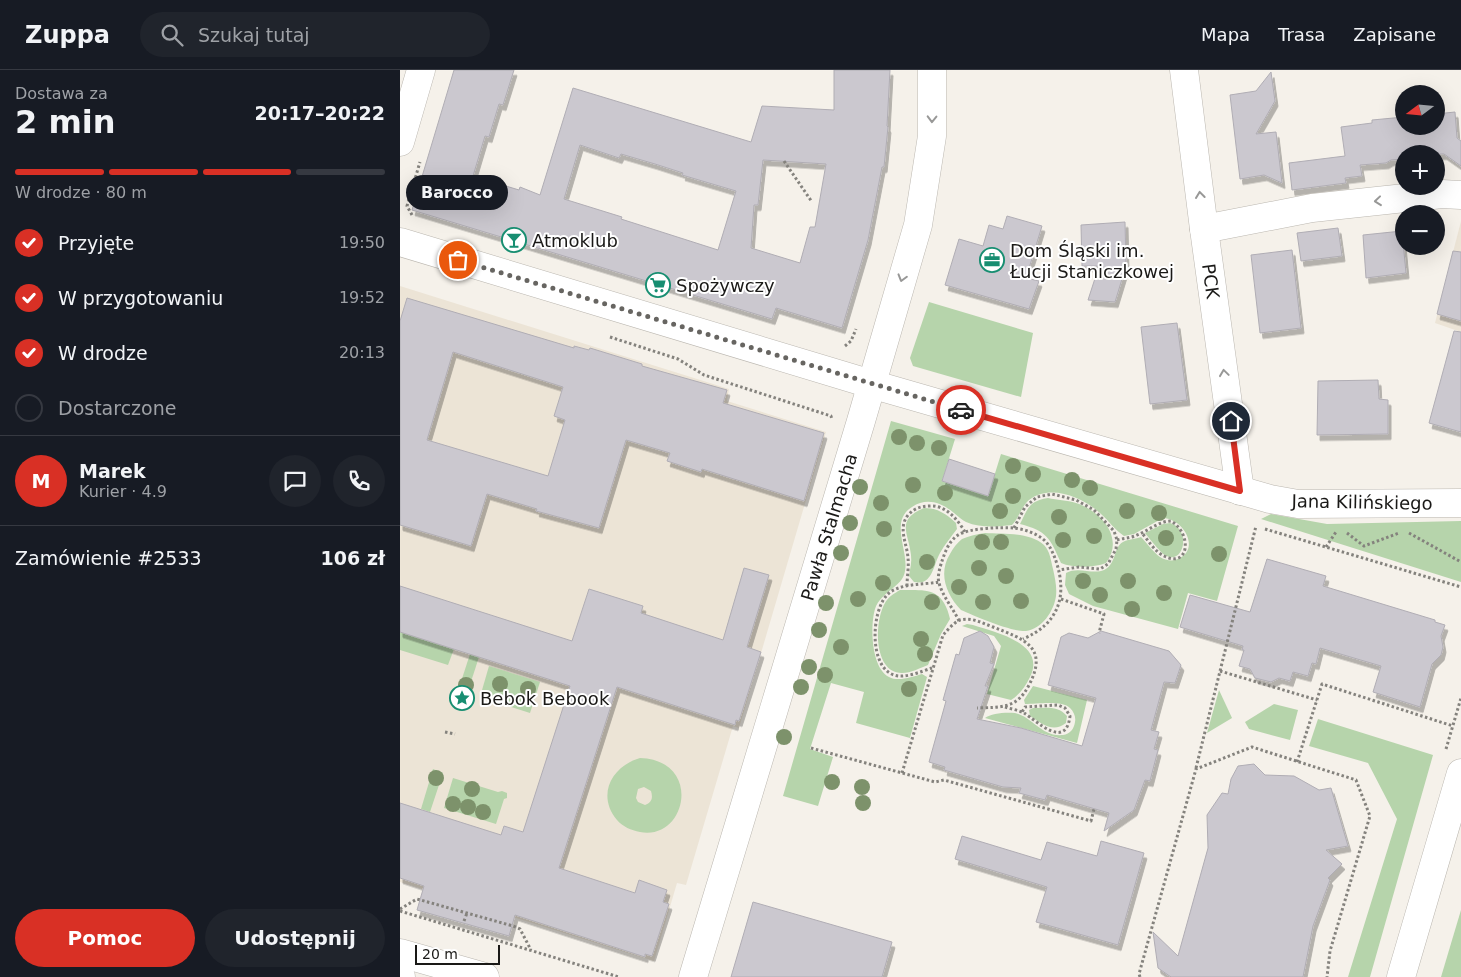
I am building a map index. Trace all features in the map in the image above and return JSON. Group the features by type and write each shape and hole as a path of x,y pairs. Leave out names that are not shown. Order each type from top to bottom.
{"street":[{"path":"400,142 421,70"},
{"name":"Pawła Stalmacha","path":"692,977 918,225 932,136 932,70"},
{"name":"PCK","path":"1184,70 1240,491"},
{"path":"1204,229 1312,208 1442,194 1461,195"},
{"name":"Jana Kilińskiego","path":"400,242 871,384 1270,499 1298,504 1461,503"},
{"path":"1401,977 1449,850 1461,773"},
{"path":"400,953 485,977"}],"path":[{"path":"416,219 411,215 407,206 420,160"},
{"path":"784,161 812,202"},
{"path":"838,347 846,346 852,341 858,324"},
{"path":"604,336 678,359 704,375 830,416 832,421"},
{"path":"1014,528 1025,507 1037,497 1052,494 1076,500 1094,510 1114,531 1117,540 1116,549 1111,560 1100,569 1079,567 1059,570"},
{"path":"907,586 909,560 903,528 904,519 914,510 935,505 947,511 959,521 965,532"},
{"path":"1117,540 1136,536 1142,533 1166,521 1171,521 1184,534 1186,548 1180,557 1166,557 1142,533"},
{"path":"1140,977 1139,974 1196,769 1256,526"},
{"path":"1326,547 1339,527"},
{"path":"959,620 939,582 940,568 946,549 957,535 973,530 1014,528 1032,533 1044,540 1052,549 1059,570 1061,598 1051,620 1038,632 1023,639"},
{"path":"1346,532 1364,546 1405,530 1461,562"},
{"path":"933,668 903,676 895,676 884,669 879,662 876,647 875,624 887,595 896,589 939,582"},
{"path":"1061,598 1104,614 1099,632"},
{"path":"902,773 943,635 959,620 970,618 1023,639 1035,654 1037,661 1035,673 1022,696 1004,707"},
{"path":"1220,671 1317,700"},
{"path":"1297,762 1322,684 1453,726"},
{"path":"977,708 1004,707 1022,712 1046,729 1058,732 1068,727 1070,716 1065,708 1058,706 1034,707 1025,708 1022,712"},
{"path":"445,732 455,734"},
{"path":"812,748 936,782 944,780 1091,821 1094,809"},
{"path":"1196,769 1252,748 1356,780 1370,816 1330,951 1327,977"},
{"path":"400,910 417,899 520,929 532,951"},
{"path":"400,910 619,977"},
{"path":"464,921 466,913"}],"shaded area":[{"path":"1461,221 1461,332 1435,323"},
{"path":"400,286 729,389 727,401 826,432 739,728 733,726 686,885 677,883 654,961 400,882"}],"green space":[{"path":"929,302 1033,333 1021,397 913,366 910,358"},
{"path":"891,421 955,439 942,481 988,496 1001,454 1238,526 1217,601 1188,593 1178,629 1093,606 1069,594 1065,585 1066,573 1075,570 1095,572 1104,570 1111,564 1120,544 1141,537 1157,555 1165,560 1175,560 1183,556 1188,550 1187,536 1178,524 1171,520 1163,518 1134,534 1124,536 1094,508 1077,498 1057,493 1038,495 1029,500 1012,525 1006,526 971,524 944,506 934,502 923,502 912,507 905,513 901,528 906,563 905,571 900,581 878,603 873,616 872,636 875,656 883,672 889,677 897,679 922,674 927,677 910,738 856,723 864,692 831,683 810,749 833,757 818,806 783,796"},
{"path":"1048,498 1076,503 1094,512 1101,519 1108,527 1113,544 1111,554 1106,563 1083,567 1061,563 1054,547 1042,533 1020,524 1033,503"},
{"path":"924,508 938,510 945,514 956,523 957,529 940,553 929,578 925,581 914,582 909,576 911,558 906,528 909,517"},
{"path":"1271,514 1327,524 1461,521 1461,582 1261,519"},
{"path":"1170,523 1182,533 1182,548 1175,557 1168,557 1161,552 1145,533 1163,524"},
{"path":"985,533 1024,536 1038,541 1048,550 1055,579 1055,602 1050,613 1042,623 1032,630 1019,631 984,620 961,610 951,598 945,584 946,561 955,546 962,539"},
{"path":"900,590 932,592 943,601 950,619 941,634 928,665 902,673 892,671 885,664 878,642 878,630 883,608 889,598"},
{"path":"967,624 993,631 1016,641 1025,647 1031,656 1033,665 1030,677 1022,690 1011,700 987,694 1001,646 994,636 962,626"},
{"path":"400,632 454,649 448,665 400,650"},
{"path":"470,654 479,657 467,694 458,691"},
{"path":"489,666 540,682 530,713 480,697"},
{"path":"1033,686 1087,700 1077,743 985,718 999,713 1015,713 1027,718 1049,733 1063,735 1070,732 1074,727 1075,718 1073,711 1067,706 1056,703 1025,704 1024,700"},
{"path":"1219,690 1232,718 1207,733"},
{"path":"1274,704 1298,710 1290,740 1249,729 1245,722"},
{"path":"1033,708 1060,710 1067,716 1066,723 1057,727 1043,724 1030,716 1029,710"},
{"path":"1318,719 1433,755 1370,977 1348,977 1397,819 1368,763 1309,746"},
{"path":"640,758 660,762 673,772 680,785 681,799 677,813 669,825 656,831 640,832 627,828 617,820 608,801 610,783 615,775 630,762","holes":["644,787 651,791 652,798 649,803 645,805 638,802 636,798 638,789"]},
{"path":"433,769 443,773 430,812 421,809"},
{"path":"453,778 507,793 507,798 504,799 496,824 444,808"},
{"path":"1461,910 1461,977 1441,977"}],"building":[{"path":"454,70 514,70 503,105 499,104 489,137 485,136 473,176 519,190 520,187 540,195 573,88 751,142 762,106 834,110 834,70 890,70 888,127 884,167 882,167 868,240 842,328 776,308 772,319 412,210","holes":["580,145 619,158 621,154 655,164 683,173 682,175 736,191 718,250 564,199","763,160 826,164 815,227 810,227 800,263 751,248 754,205 758,205"]},
{"path":"1271,72 1275,101 1256,134 1276,132 1282,183 1264,175 1240,179 1230,95 1256,91"},
{"path":"1455,112 1457,138 1461,141 1461,166 1445,155 1445,145 1395,145 1395,160 1386,163 1360,165 1362,176 1345,178 1346,183 1292,190 1289,163 1345,156 1341,127 1372,123 1372,120 1395,118 1395,135 1445,135 1445,113"},
{"name":"Dom Śląski im. Łucji Staniczkowej","path":"1007,216 1042,226 1026,278 1039,281 1029,309 945,285 959,239 983,246 989,225 1003,229"},
{"path":"1125,222 1126,266 1115,302 1088,300 1099,266 1082,266 1081,225"},
{"path":"1338,228 1342,256 1301,261 1297,233"},
{"path":"1395,232 1395,255 1404,255 1406,273 1366,278 1363,235"},
{"path":"1292,250 1301,328 1260,333 1251,255"},
{"path":"1453,251 1461,252 1461,321 1437,314"},
{"path":"407,298 574,348 574,346 589,350 590,348 642,364 642,366 727,390 723,403 824,433 804,501 702,469 701,472 667,461 670,453 626,440 599,528 536,511 537,509 487,494 471,546 400,525 400,321","holes":["453,352 563,387 554,416 565,420 548,476 427,440"]},
{"path":"1177,323 1187,400 1150,404 1141,327"},
{"path":"1454,331 1461,332 1461,432 1429,423"},
{"path":"1378,380 1379,399 1388,400 1388,434 1317,435 1318,381"},
{"path":"949,459 995,474 988,496 942,481"},
{"path":"1267,559 1326,576 1323,586 1435,620 1435,622 1445,625 1441,636 1443,647 1441,655 1432,664 1420,707 1373,692 1381,666 1320,648 1316,664 1312,663 1308,676 1293,672 1290,681 1279,678 1271,682 1255,678 1250,669 1239,666 1244,650 1242,650 1243,646 1180,627 1190,595 1250,612"},
{"path":"744,568 769,575 747,647 761,652 739,721 736,720 735,725 617,687 559,868 635,893 639,880 667,890 663,902 669,904 652,956 645,954 645,957 515,915 509,936 417,910 424,886 400,878 400,803 501,835 504,826 523,832 570,686 400,632 400,586 572,641 589,589 643,606 641,613 723,640"},
{"path":"980,631 988,636 994,647 990,663 994,664 985,686 988,686 977,719 1021,728 1082,746 1096,698 1048,685 1061,637 1069,633 1088,638 1101,631 1169,651 1181,665 1175,683 1164,682 1151,730 1159,732 1154,749 1158,750 1150,781 1145,780 1134,810 1104,831 1109,813 1047,795 1045,800 1019,793 1021,788 1003,787 944,770 945,767 929,762 946,701 943,700 956,654 959,655 964,638"},
{"path":"1254,764 1265,775 1294,776 1319,790 1331,788 1348,846 1326,850 1342,864 1328,878 1330,880 1313,926 1303,977 1171,977 1158,968 1153,932 1178,956 1208,848 1207,815 1222,793 1228,794 1231,779 1238,766"},
{"path":"962,836 1041,860 1047,842 1097,856 1101,841 1144,853 1118,945 1036,922 1047,887 955,859"},
{"path":"753,902 892,942 882,977 731,977"}],"way so far":[{"path":"458,260 961,410"}],"place":[{"name":"Atmoklub","path":"514,240"},
{"name":"Barocco","path":"458,260"},
{"name":"Dom Śląski im. Łucji Staniczkowej","path":"992,260"},
{"name":"Spożywczy","path":"658,285"},
{"name":"Bebok Bebook","path":"462,698"}],"route":[{"path":"961,410 1240,491 1231,421"}]}
